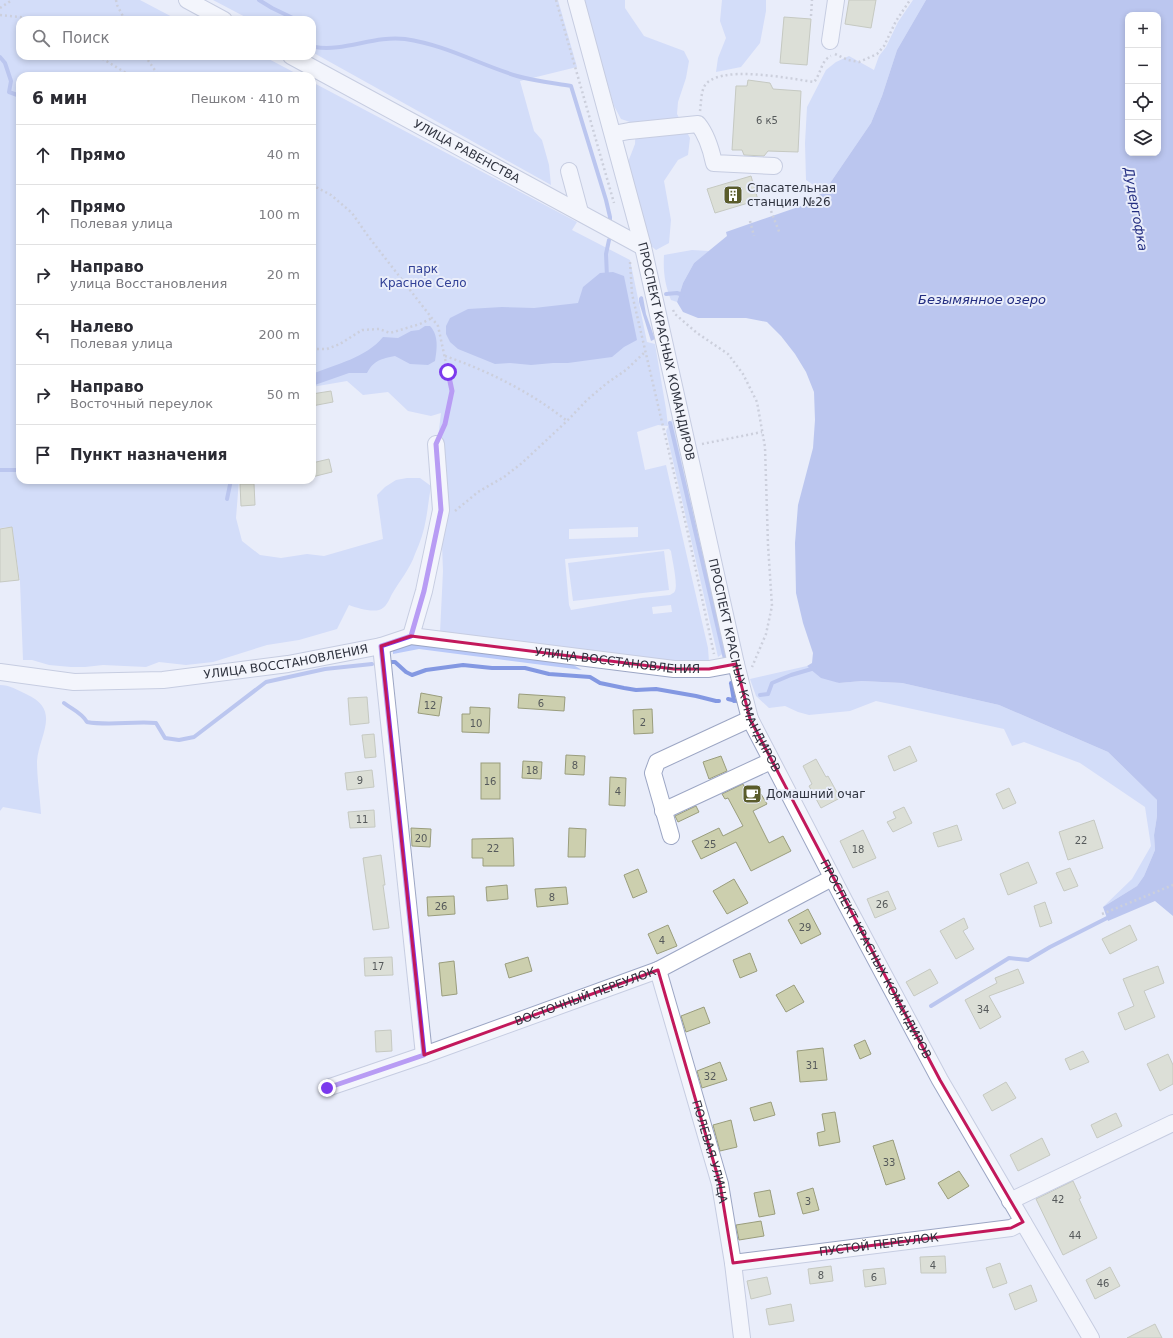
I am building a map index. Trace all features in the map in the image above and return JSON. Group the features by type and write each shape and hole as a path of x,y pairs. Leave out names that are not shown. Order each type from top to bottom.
{"street":[{"path":"187,0 217,16"},
{"name":"ПРОСПЕКТ КРАСНЫХ КОМАНДИРОВ","path":"576,0 643,247 743,668 750,719 832,878 940,1080 1091,1338"},
{"path":"833,48 836,0"},
{"name":"УЛИЦА РАВЕНСТВА","path":"298,60 643,247"},
{"path":"613,134 698,124 704,132 714,163 774,166"},
{"path":"569,171 580,212"},
{"path":"411,636 424,591 441,510 436,444"},
{"name":"УЛИЦА ВОССТАНОВЛЕНИЯ","path":"0,672 74,682 163,680 288,664 381,646 411,636 674,669 743,668"},
{"path":"381,646 424,1055"},
{"path":"671,836 653,773 657,762 750,719"},
{"path":"663,811 771,761"},
{"name":"ВОСТОЧНЫЙ ПЕРЕУЛОК","path":"327,1088 424,1055 658,970 832,878"},
{"name":"ПОЛЕВАЯ УЛИЦА","path":"658,970 720,1184 733,1263 742,1338"},
{"path":"1010,1201 1173,1123"},
{"name":"ПУСТОЙ ПЕРЕУЛОК","path":"733,1263 1011,1228 1023,1222"}],"path":[{"path":"0,8 12,0"},
{"path":"116,0 117,5 124,16"},
{"path":"556,0 615,206"},
{"path":"811,16 812,0"},
{"path":"698,124 704,86 712,79 736,73 814,82 833,48 848,60 859,62 877,54 884,46 896,21 910,0"},
{"path":"0,15 16,17"},
{"path":"105,60 124,72"},
{"path":"148,60 155,72"},
{"path":"316,187 331,195 352,213 438,326 452,391 445,424 436,444"},
{"path":"771,211 780,234"},
{"path":"750,221 754,236"},
{"path":"630,259 632,294 687,529 714,657"},
{"path":"675,314 697,333 728,354 743,374 757,402 765,447 768,545 772,606 766,634 743,668"},
{"path":"316,348 326,349 340,344 362,330 379,329 390,333 420,324 432,318"},
{"path":"438,523 478,492 504,477 522,463 587,400 607,383 626,370 645,352"},
{"path":"444,356 463,362 492,375 545,404 567,421"},
{"path":"699,444 762,432"},
{"path":"669,456 674,455"},
{"path":"1102,914 1173,886"}],"highlighted area":[{"path":"411,636 674,669 709,669 736,664 750,719 940,1080 1023,1222 1011,1228 733,1263 720,1184 658,970 424,1055 381,646"}],"green space":[{"path":"0,0 140,0 170,16 16,16 16,60 271,60 293,72 16,72 16,484 239,484 236,518 242,541 260,555 281,558 307,554 324,556 383,539 377,495 385,487 396,480 420,478 431,486 423,532 419,546 410,565 384,608 379,610 368,610 349,605 337,629 299,640 267,645 213,662 186,665 159,662 146,667 103,665 71,667 49,665 32,660 23,660 20,582 12,527 0,528"},
{"path":"213,0 558,0 577,67 520,81 534,131 542,140 549,165 551,185 316,54 316,16 243,16"},
{"path":"583,0 625,0 625,8 644,36 684,51 689,61 686,78 678,102 677,114 690,138 688,155 678,160 664,181 671,220 669,243 656,250 651,246 628,162 635,144 636,124 621,119 614,106"},
{"path":"722,0 766,0 766,11 760,43 741,67 716,72 718,58 726,38 720,21"},
{"path":"913,0 926,0 897,50 882,96 871,123 824,192 806,180 805,143 807,107 826,70 836,62 849,56 874,70 879,56 886,47 898,22"},
{"name":"парк Красное Село","path":"316,84 577,222 572,230 630,260 647,342 655,344 668,426 658,425 637,432 645,470 666,465 708,648 709,662 662,660 440,633 443,571 438,438 441,413 431,416 408,411 388,392 363,395 347,381 316,386","holes":["638,527 638,537 569,539 569,529","669,549 671,551 676,583 674,593 670,595 641,598 571,610 569,605 565,559","671,605 672,612 653,614 652,607"]},
{"path":"692,250 709,251 694,263 683,283 677,302 671,300 665,278 664,255"},
{"path":"672,419 725,652 718,657 666,431"},
{"path":"664,551 669,590 573,601 568,563"},
{"path":"410,641 563,659 582,670 419,649 393,654 393,650"},
{"path":"807,666 810,669 839,683 862,681 902,683 999,705 1108,752 1157,800 1157,816 1154,835 1155,850 1144,876 1137,886 1103,907 1132,879 1151,846 1145,807 1080,763 1024,742 1012,746 1004,729 876,701 850,711 809,715 785,706 769,708 756,696 750,679"},
{"path":"0,685 13,688 37,700 46,715 46,724 37,761 41,814 3,807 0,811"}],"water":[{"name":"Безымянное озеро","path":"926,0 1173,0 1173,916 1155,901 1108,921 1103,907 1137,886 1144,876 1155,850 1154,835 1157,816 1157,800 1108,752 999,705 902,683 862,681 839,683 821,678 807,666 812,663 813,653 803,623 796,593 795,543 798,505 813,448 815,420 814,392 806,372 795,354 781,336 767,322 746,318 698,318 683,312 677,302 683,283 694,263 727,236 726,232 801,206 824,192 871,123 882,96 897,50"},
{"path":"613,272 624,276 637,340 624,347 612,357 568,363 531,365 510,363 495,364 458,349 450,342 446,334 446,326 450,318 468,309 502,307 534,308 578,303 583,287 600,273"},
{"path":"641,296 643,297 646,314 655,339 651,341 639,302 639,298"},
{"path":"425,326 430,326 435,334 437,343 435,361 428,365 410,364 395,356 378,361 372,365 367,373 349,373 316,385 316,372 350,360 368,350 383,337 398,338 411,331 419,330"}],"building":[{"path":"849,0 876,0 871,28 845,24"},
{"path":"784,17 811,19 807,65 780,63"},
{"path":"748,80 770,83 773,89 801,91 798,152 768,151 764,156 744,155 742,150 732,150 736,86 747,86"},
{"name":"Спасательная станция №26","path":"751,176 758,200 715,213 707,189"},
{"path":"331,391 333,402 316,405 316,393"},
{"path":"329,459 332,472 316,476 316,462"},
{"path":"240,484 254,484 255,505 241,506"},
{"path":"12,527 19,580 0,582 0,529"},
{"path":"421,693 442,697 439,716 418,713"},
{"path":"519,694 565,697 564,711 518,708"},
{"path":"367,697 369,723 350,725 348,698"},
{"path":"470,707 490,708 489,733 462,732 462,714 470,714"},
{"path":"652,709 653,733 634,734 633,710"},
{"path":"374,734 376,757 365,758 362,735"},
{"path":"910,746 917,761 894,771 888,756"},
{"path":"566,755 585,756 584,775 565,774"},
{"path":"721,756 727,771 709,779 703,762"},
{"path":"816,759 826,777 828,776 840,798 821,808 809,786 812,784 803,766"},
{"path":"523,761 542,762 541,779 522,778"},
{"path":"481,763 500,763 500,799 481,799"},
{"path":"372,770 374,787 347,790 345,773"},
{"path":"610,777 626,778 625,806 609,805"},
{"path":"743,784 747,793 754,789 758,796 761,794 767,804 753,811 769,843 783,836 791,851 751,871 736,842 701,859 692,841 719,828 723,836 743,826 728,798 725,799 722,794"},
{"path":"1009,788 1016,803 1003,809 996,794"},
{"path":"696,806 699,812 678,822 675,816"},
{"path":"904,807 912,823 893,832 887,822 896,818 893,812"},
{"path":"374,810 375,827 350,828 348,812"},
{"path":"1094,820 1103,848 1068,860 1059,832"},
{"path":"957,825 962,840 938,847 933,833"},
{"path":"411,828 431,829 430,847 412,846"},
{"path":"569,828 586,829 585,857 568,857"},
{"path":"863,830 876,858 853,868 840,841"},
{"path":"513,838 514,866 483,866 483,858 472,858 472,839"},
{"path":"381,855 385,885 383,885 389,928 373,930 363,858"},
{"path":"1028,862 1037,883 1008,895 1000,874"},
{"path":"1070,868 1078,886 1064,891 1056,873"},
{"path":"638,869 647,892 633,898 624,875"},
{"path":"734,879 748,903 727,914 713,891"},
{"path":"507,885 508,899 487,901 486,887"},
{"path":"566,887 568,904 537,907 535,889"},
{"path":"888,891 896,909 875,918 867,899"},
{"path":"454,896 455,914 428,916 427,897"},
{"path":"1045,902 1052,923 1040,927 1034,906"},
{"path":"808,909 821,934 801,944 788,920"},
{"path":"964,918 968,928 963,931 974,949 956,959 940,931"},
{"path":"668,925 677,946 657,954 648,934"},
{"path":"1130,925 1137,940 1110,954 1102,939"},
{"path":"750,953 757,971 740,978 733,960"},
{"path":"392,957 393,975 365,976 364,958"},
{"path":"528,957 532,971 509,978 505,964"},
{"path":"454,961 457,994 442,996 439,963"},
{"path":"1158,966 1164,983 1144,991 1155,1017 1125,1030 1118,1013 1134,1006 1123,979"},
{"path":"930,969 938,983 914,996 906,982"},
{"path":"1018,969 1024,983 989,996 1001,1017 980,1029 965,1000 997,983 995,978"},
{"path":"794,985 804,1002 786,1012 776,995"},
{"path":"704,1007 710,1023 686,1032 681,1016"},
{"path":"391,1030 392,1051 376,1052 375,1031"},
{"path":"865,1040 871,1054 860,1059 854,1045"},
{"path":"823,1048 827,1080 800,1082 797,1051"},
{"path":"1083,1051 1089,1062 1070,1070 1065,1059"},
{"path":"1168,1054 1173,1065 1173,1084 1160,1091 1147,1064"},
{"path":"720,1062 727,1080 702,1088 697,1071"},
{"path":"1006,1082 1016,1098 992,1111 983,1095"},
{"path":"771,1102 775,1115 754,1121 750,1108"},
{"path":"835,1112 840,1142 819,1146 817,1133 825,1131 822,1114"},
{"path":"1116,1113 1122,1126 1097,1138 1091,1125"},
{"path":"731,1120 737,1147 720,1151 713,1125"},
{"path":"1042,1138 1050,1155 1018,1171 1010,1155"},
{"path":"893,1140 905,1179 886,1185 873,1146"},
{"path":"959,1171 969,1186 948,1199 938,1183"},
{"path":"1073,1181 1081,1198 1079,1199 1097,1238 1063,1255 1036,1199"},
{"path":"813,1188 819,1210 803,1214 797,1193"},
{"path":"770,1190 775,1214 759,1217 754,1193"},
{"path":"761,1221 764,1236 739,1240 736,1225"},
{"path":"945,1256 946,1273 921,1273 920,1257"},
{"path":"1000,1263 1007,1283 993,1288 986,1268"},
{"path":"831,1266 833,1281 810,1284 808,1269"},
{"path":"1110,1267 1120,1286 1095,1299 1086,1280"},
{"path":"884,1268 886,1284 865,1287 863,1270"},
{"path":"767,1277 771,1294 751,1299 747,1281"},
{"path":"1031,1285 1037,1301 1015,1310 1009,1294"},
{"path":"791,1304 794,1321 769,1325 766,1309"},
{"path":"1155,1324 1162,1338 1127,1338"}],"waterway":[{"path":"259,0 289,16"},
{"path":"316,47 326,48 348,46 382,39 405,39 448,50 517,76 537,81 571,86 606,200 610,224"},
{"path":"0,57 5,63 11,81 9,92 16,95"},
{"path":"607,277 606,254 609,240"},
{"path":"666,294 677,293 683,295"},
{"path":"670,423 725,659"},
{"path":"0,470 16,470"},
{"path":"227,499 230,484"},
{"path":"390,662 395,662 406,672 412,675 426,670 463,665 492,668 525,668 549,674 590,677 600,683 624,688 636,690 656,689 719,701"},
{"path":"64,703 79,713 87,722 104,724 156,723 165,738 179,740 194,737 266,682 325,669 372,664"},
{"path":"760,695 768,694 772,683 791,675 815,668"},
{"path":"731,683 734,701"},
{"path":"728,699 741,702"},
{"path":"931,1006 1009,958 1028,960 1107,918"}],"place":[{"name":"Спасательная станция №26","path":"733,195"},
{"name":"Домашний очаг","path":"752,794"}],"route":[{"path":"327,1088 424,1055 381,646 411,636 424,591 441,510 436,444 445,424 450,404 452,391 448,372"}],"water label":[{"name":"Дудергофка","path":"1136,209"}]}
